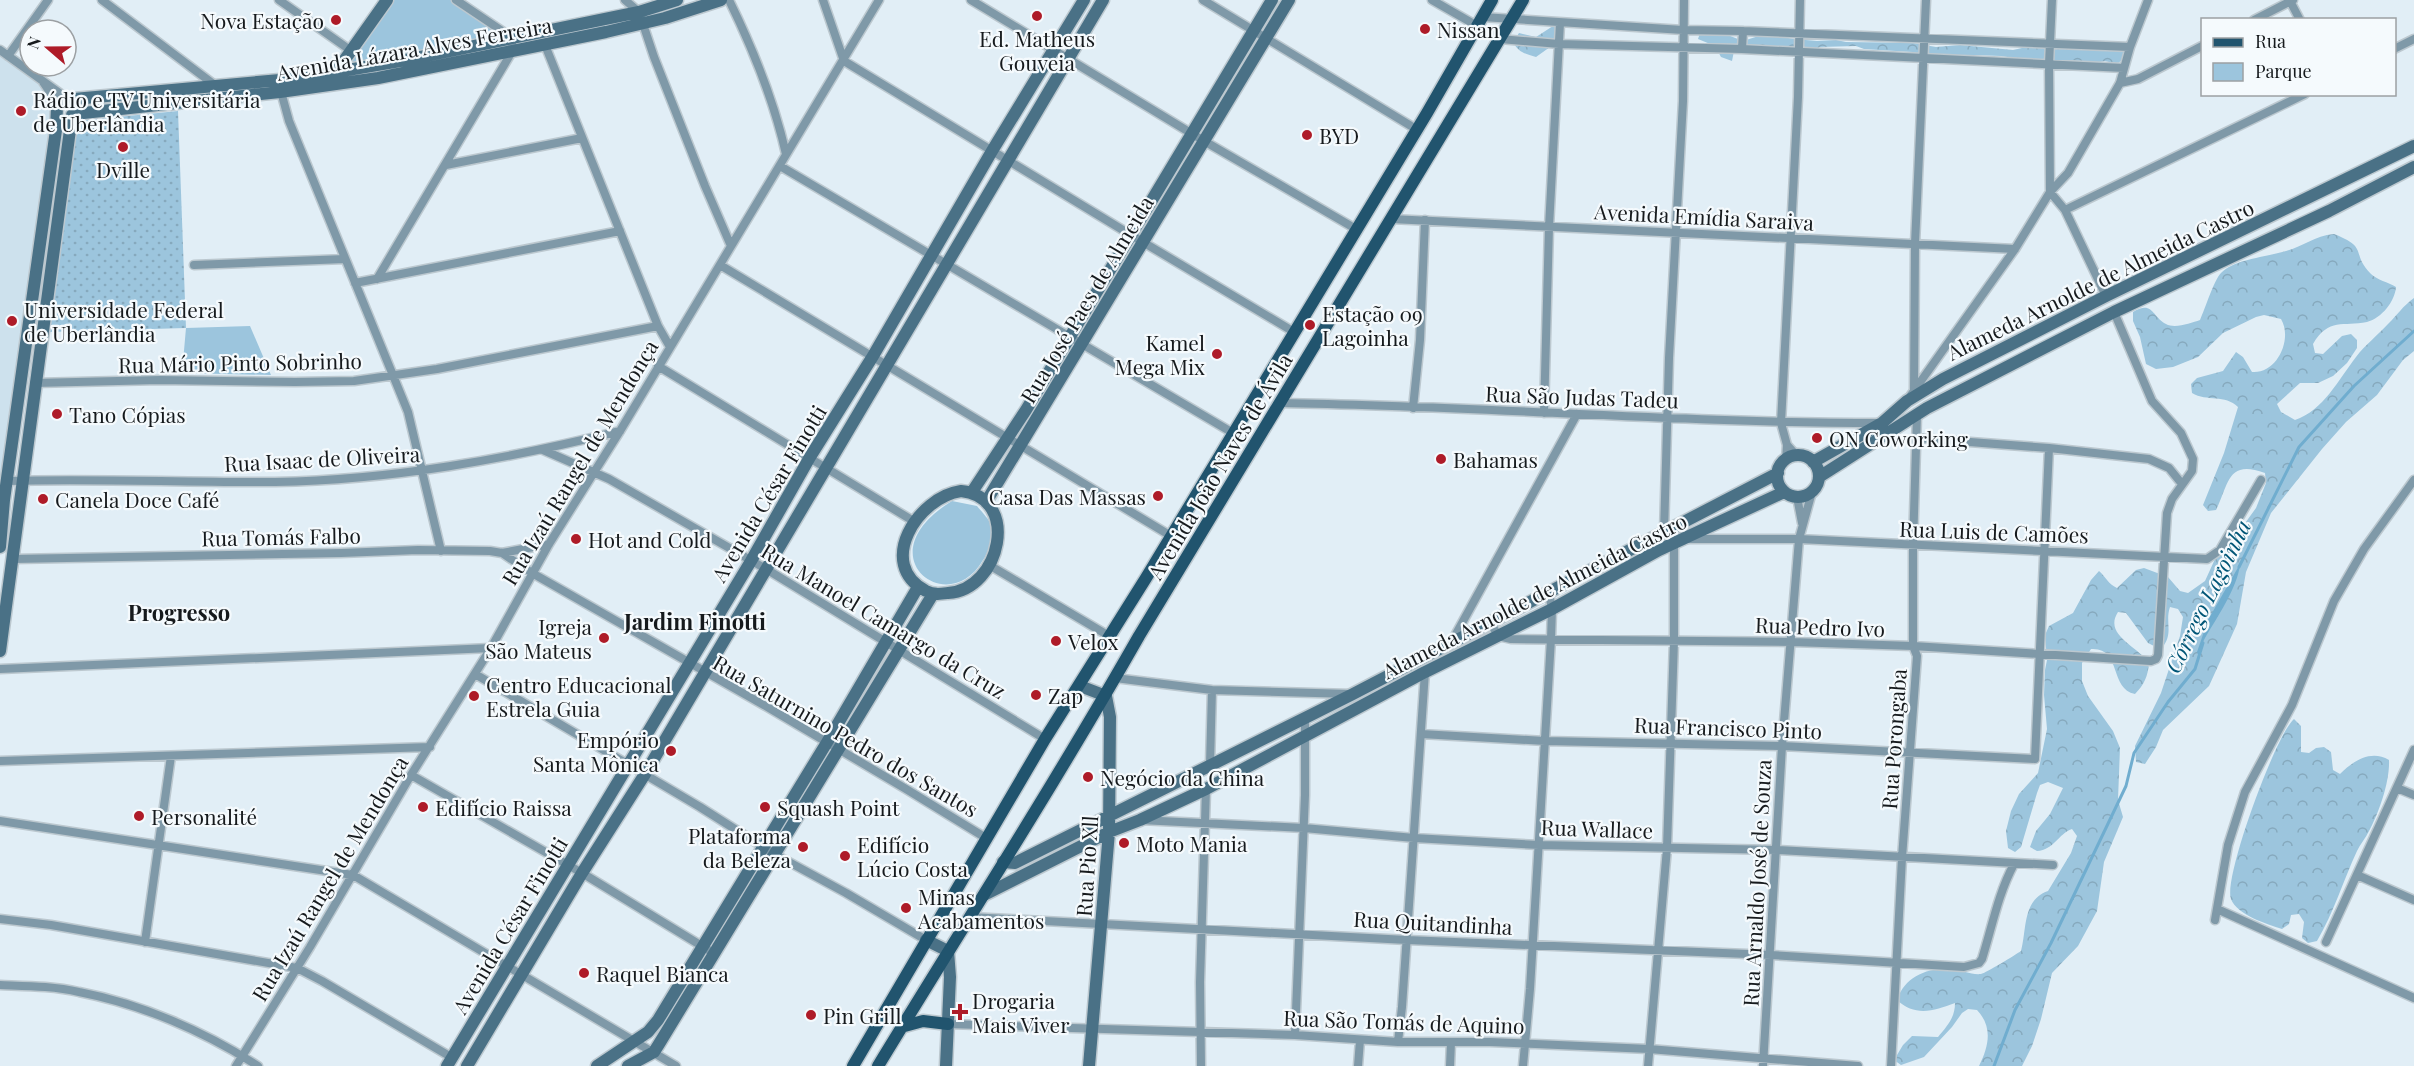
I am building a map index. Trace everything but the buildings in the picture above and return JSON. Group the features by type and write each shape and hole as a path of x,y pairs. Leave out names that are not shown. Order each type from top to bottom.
{"main road":[{"path":"337,78 350,50 387,0"},
{"name":"Avenida Lázara Alves Ferreira","path":"337,78 511,37 640,18 677,0"},
{"name":"Avenida Lázara Alves Ferreira","path":"73,115 337,78 545,45 640,18 720,0"},
{"name":"Avenida César Finotti","path":"449,1062 751,561 810,457 873,356 992,151 1084,0"},
{"name":"Avenida César Finotti","path":"467,1066 582,873 645,774 1070,60 1103,0"},
{"name":"Rua José Paes de Almeida","path":"972,492 1008,438 1272,0"},
{"name":"Rua José Paes de Almeida","path":"986,502 1289,0"},
{"name":"Avenida João Naves de Ávila","path":"853,1066 1045,739 1171,536 1492,0"},
{"name":"Avenida João Naves de Ávila","path":"878,1066 1106,696 1522,0"},
{"name":"Avenida Lázara Alves Ferreira","path":"63,102 217,86 280,86"},
{"path":"63,102 64,116 73,115"},
{"path":"0,651 34,383 73,115 77,108 63,102"},
{"path":"0,547 56,130 63,102"},
{"name":"Alameda Arnolde de Almeida Castro","path":"1813,462 1882,423 1911,396 1943,379 2106,296 2414,146"},
{"name":"Alameda Arnolde de Almeida Castro","path":"1819,477 1927,408 2114,312 2414,167"},
{"path":"2203,249 2211,266"},
{"path":"1804,456 1813,462 1819,477 1818,484 1812,492 1803,497 1797,497 1784,492 1780,486 1778,473 1792,458 1804,456"},
{"name":"Alameda Arnolde de Almeida Castro","path":"1003,862 1015,862 1353,694 1778,473"},
{"path":"961,491 972,492 986,502 994,515 998,530 998,545 989,565 976,582 955,593 933,594 918,586 909,574 903,557 904,544 915,522 943,496 961,491"},
{"name":"Alameda Arnolde de Almeida Castro","path":"984,895 1109,832 1206,789 1425,672 1552,609 1678,540 1784,492"},
{"path":"597,1066 635,1042 658,1020 826,744 918,586"},
{"path":"628,1066 654,1052 933,594"},
{"path":"1080,686 1106,696"},
{"name":"Rua Pio Xll","path":"1089,1066 1110,814 1110,717 1106,696"},
{"path":"926,940 948,951 950,977 946,1066"},
{"path":"902,1027 923,1020 948,1024"}],"street":[{"path":"8,56 48,0"},
{"path":"102,0 217,86"},
{"path":"279,0 350,50"},
{"path":"377,279 513,50 511,37 456,0"},
{"path":"626,0 640,18 705,186 731,246"},
{"path":"729,0 746,34 765,83 786,154"},
{"path":"823,0 844,61 1294,332"},
{"name":"Rua Izaú Rangel de Mendonça","path":"236,1066 353,875 411,775 491,648 531,573 620,431 879,0"},
{"path":"971,0 1204,141 1356,229"},
{"path":"1203,0 1416,129"},
{"path":"1432,0 1480,22 1500,39 1558,44 1742,49 2124,68"},
{"path":"1664,533 1675,233 1683,101 1684,0"},
{"path":"1792,458 1781,423 1800,0"},
{"path":"1911,396 1926,0"},
{"path":"2052,0 2049,64 2050,192 2065,210 2106,296"},
{"path":"1911,396 2015,249 2050,192 2068,172 2120,83 2130,47 2148,0"},
{"path":"2258,18 2292,1 2299,18"},
{"path":"1480,22 1511,20 1683,30 2130,47"},
{"path":"1544,413 1549,227 1560,23"},
{"path":"1742,49 1743,31"},
{"path":"2396,48 2413,42"},
{"path":"545,45 658,326 669,347"},
{"path":"2120,83 2138,79 2201,47"},
{"path":"0,50 41,80 63,102"},
{"path":"280,86 289,121 408,412 441,550"},
{"path":"2065,210 2301,96"},
{"path":"446,165 582,138"},
{"path":"780,166 1233,433"},
{"name":"Avenida Emídia Saraiva","path":"1391,219 2015,249"},
{"path":"1413,408 1420,340 1425,220"},
{"path":"355,284 620,231"},
{"path":"194,265 345,259"},
{"path":"720,265 1171,536"},
{"path":"2114,312 2152,401 2181,433 2193,459 2192,471 2172,499 2167,513 2164,556"},
{"name":"Rua Mário Pinto Sobrinho","path":"34,383 160,380 329,383 394,376 658,326"},
{"path":"658,366 915,522"},
{"name":"Rua São Judas Tadeu","path":"1281,403 1781,423 1882,423"},
{"path":"1451,644 1577,414"},
{"name":"Rua Porongaba","path":"1892,1066 1902,858 1917,656 1913,646 1913,546 1917,415"},
{"name":"Rua Isaac de Oliveira","path":"8,481 276,482 422,471 543,450 620,431"},
{"path":"1917,438 2049,448 2149,459 2169,468 2182,484"},
{"path":"2039,654 2049,448"},
{"name":"Rua Manoel Camargo da Cruz","path":"543,450 609,479 766,569 1045,739"},
{"name":"Rua Luis de Camões","path":"1678,540 1799,539 2207,559 2220,550 2261,480"},
{"path":"2215,920 2228,845 2245,792 2292,705 2334,601 2364,549 2414,480"},
{"name":"Rua Arnaldo José de Souza","path":"1763,1063 1782,746 1799,539 1812,492"},
{"name":"Rua Arnaldo José de Souza","path":"1797,497 1802,523"},
{"path":"1648,1066 1667,848 1678,540"},
{"name":"Rua Tomás Falbo","path":"13,559 441,550 502,553 549,544"},
{"name":"Rua Saturnino Pedro dos Santos","path":"502,553 531,573 906,789 986,838"},
{"name":"Rua Pedro Ivo","path":"1498,636 1511,639 1792,642 1913,646 2151,661 2158,655 2164,556"},
{"path":"989,565 1109,636"},
{"path":"1523,1066 1533,945 1551,639 1552,609 1549,593"},
{"path":"1491,622 1498,636"},
{"path":"0,669 491,648"},
{"name":"Rua Francisco Pinto","path":"1421,734 1545,741 1782,746 2035,759 2039,654"},
{"path":"1398,1042 1425,672"},
{"path":"475,674 629,764 776,855 926,940"},
{"path":"1115,678 1212,690 1353,694"},
{"path":"1210,764 1212,690"},
{"path":"1295,1035 1304,828 1305,717"},
{"path":"0,761 430,747"},
{"path":"2326,942 2397,788 2410,769 2414,750"},
{"path":"145,942 171,756"},
{"path":"411,775 582,873 715,954"},
{"path":"2397,788 2414,795"},
{"path":"1201,1066 1201,929 1206,789"},
{"name":"Rua Wallace","path":"1140,820 1204,825 1304,828 1414,838 1539,845 1777,850 2053,865"},
{"path":"0,821 353,875 676,1066"},
{"name":"Rua Quitandinha","path":"969,917 1407,940 1771,955 1964,967 1979,963 1994,922 2000,897 2014,864"},
{"path":"2357,875 2414,900"},
{"path":"2217,909 2414,998"},
{"path":"0,919 51,925 297,968 449,1062"},
{"path":"0,985 45,987 107,998 143,1009 212,1039 258,1066"},
{"name":"Rua São Tomás de Aquino","path":"948,1024 1295,1035 1398,1042 1649,1049 1763,1063 1858,1066"},
{"path":"1358,1066 1360,1040"},
{"path":"1450,1066 1451,1042"}],"shaded area":[{"name":"Universidade Federal de Uberlândia","path":"0,54 18,67 18,78 34,78 44,85 52,108 0,494"},
{"path":"2240,564 2231,593 2204,640 2199,657 2197,652 2208,620"}],"green space":[{"path":"386,0 456,0 511,36 335,70"},
{"path":"1553,26 1556,27 1558,37 1550,47 1536,57 1522,52 1513,42 1519,33 1536,37"},
{"path":"1720,32 1743,41 1765,34 1817,41 1913,43 1936,47 1960,45 2013,50 2031,46 2123,49 2128,52 2127,56 2117,64 2105,61 2083,65 2054,60 2038,62 2001,56 1976,55 1940,58 1912,52 1864,49 1856,46 1820,47 1814,50 1807,47 1769,47 1747,44 1741,49 1735,46 1732,61 1721,57 1715,46 1698,39 1700,33"},
{"path":"178,111 186,328 50,332 77,121"},
{"path":"2334,234 2352,243 2371,274 2396,287 2395,292 2387,308 2373,320 2331,326 2319,336 2313,344 2315,353 2323,354 2342,336 2351,334 2357,340 2357,348 2347,363 2333,376 2318,383 2300,383 2277,404 2281,412 2295,420 2314,409 2330,393 2360,353 2414,298 2414,351 2403,360 2377,395 2346,422 2322,449 2271,513 2246,572 2237,624 2209,686 2163,730 2145,764 2136,762 2135,746 2161,693 2180,636 2183,617 2178,609 2170,607 2167,640 2164,645 2156,647 2148,643 2126,613 2118,612 2115,627 2118,634 2149,663 2145,680 2135,694 2127,691 2122,685 2112,661 2101,650 2091,649 2082,663 2082,681 2088,696 2113,731 2120,748 2118,800 2123,817 2104,862 2097,911 2078,946 2052,973 2041,1019 2022,1066 1979,1066 1987,1044 1987,1030 1977,1010 1968,1009 1924,1057 1901,1065 1894,1060 1903,1045 1912,1036 1938,1037 1952,1017 1955,1008 1955,1003 1925,1011 1911,1009 1897,1000 1906,985 1919,975 1935,970 1953,969 1981,974 2021,951 2030,908 2040,895 2048,891 2071,853 2077,836 2072,829 2048,848 2037,851 2030,847 2036,831 2050,814 2063,788 2048,782 2040,785 2021,847 2015,852 2008,848 2006,831 2011,811 2019,794 2038,773 2047,729 2044,695 2047,660 2045,635 2049,626 2073,613 2091,580 2099,571 2117,588 2136,570 2144,568 2168,577 2180,591 2188,593 2205,581 2215,559 2222,555 2256,508 2266,483 2265,473 2243,469 2231,476 2216,510 2208,511 2203,505 2224,453 2238,407 2222,399 2198,396 2192,393 2191,384 2197,378 2223,371 2236,352 2243,357 2252,372 2269,367 2284,345 2284,327 2281,319 2264,315 2256,317 2223,333 2198,357 2173,367 2156,369 2146,364 2140,337 2133,321 2133,312 2149,309 2161,321 2174,326 2200,320 2215,282 2227,268 2243,261 2286,251"},
{"path":"250,326 271,375 182,373 186,328"},
{"path":"952,501 977,506 991,525 991,534 983,560 968,577 951,584 934,582 921,574 913,559 914,542 926,522"},
{"path":"2294,719 2301,726 2301,752 2309,753 2316,748 2324,747 2331,752 2333,770 2340,774 2356,761 2369,756 2389,760 2386,787 2368,834 2357,851 2317,941 2308,943 2302,938 2304,922 2299,914 2291,915 2289,924 2282,929 2261,922 2239,910 2231,899 2235,864 2253,807 2275,750"}],"waterway":[{"name":"Córrego Lagoinha","path":"2239,567 2299,447 2354,386 2414,331"},
{"name":"Córrego Lagoinha","path":"1994,1066 2015,1010 2051,943 2126,786 2134,753 2168,702 2195,669 2203,643"}],"place":[{"name":"Ed. Matheus Gouveia","path":"1037,16"},
{"name":"Nova Estação","path":"336,20"},
{"name":"Nissan","path":"1425,29"},
{"name":"Rádio e TV Universitária de Uberlândia","path":"21,111"},
{"name":"BYD","path":"1307,135"},
{"name":"Dville","path":"123,147"},
{"name":"Universidade Federal de Uberlândia","path":"12,321"},
{"name":"Estação 09 Lagoinha","path":"1310,325"},
{"name":"Kamel Mega Mix","path":"1217,354"},
{"name":"Tano Cópias","path":"57,414"},
{"name":"ON Coworking","path":"1817,438"},
{"name":"Bahamas","path":"1441,459"},
{"name":"Casa Das Massas","path":"1158,496"},
{"name":"Canela Doce Café","path":"43,499"},
{"name":"Hot and Cold","path":"576,539"},
{"name":"Igreja São Mateus","path":"604,638"},
{"name":"Velox","path":"1056,641"},
{"name":"Zap","path":"1036,695"},
{"name":"Centro Educacional Estrela Guia","path":"474,696"},
{"name":"Empório Santa Mônica","path":"671,751"},
{"name":"Negócio da China","path":"1088,777"},
{"name":"Edifício Raissa","path":"423,807"},
{"name":"Squash Point","path":"765,807"},
{"name":"Personalité","path":"139,816"},
{"name":"Moto Mania","path":"1124,843"},
{"name":"Plataforma da Beleza","path":"803,847"},
{"name":"Edifício Lúcio Costa","path":"845,856"},
{"name":"Minas Acabamentos","path":"906,908"},
{"name":"Raquel Bianca","path":"584,973"},
{"name":"Drogaria Mais Viver","path":"960,1012"},
{"name":"Pin Grill","path":"811,1015"}],"district":[{"name":"Progresso","path":"179,612"},
{"name":"Jardim Finotti","path":"695,621"}]}
